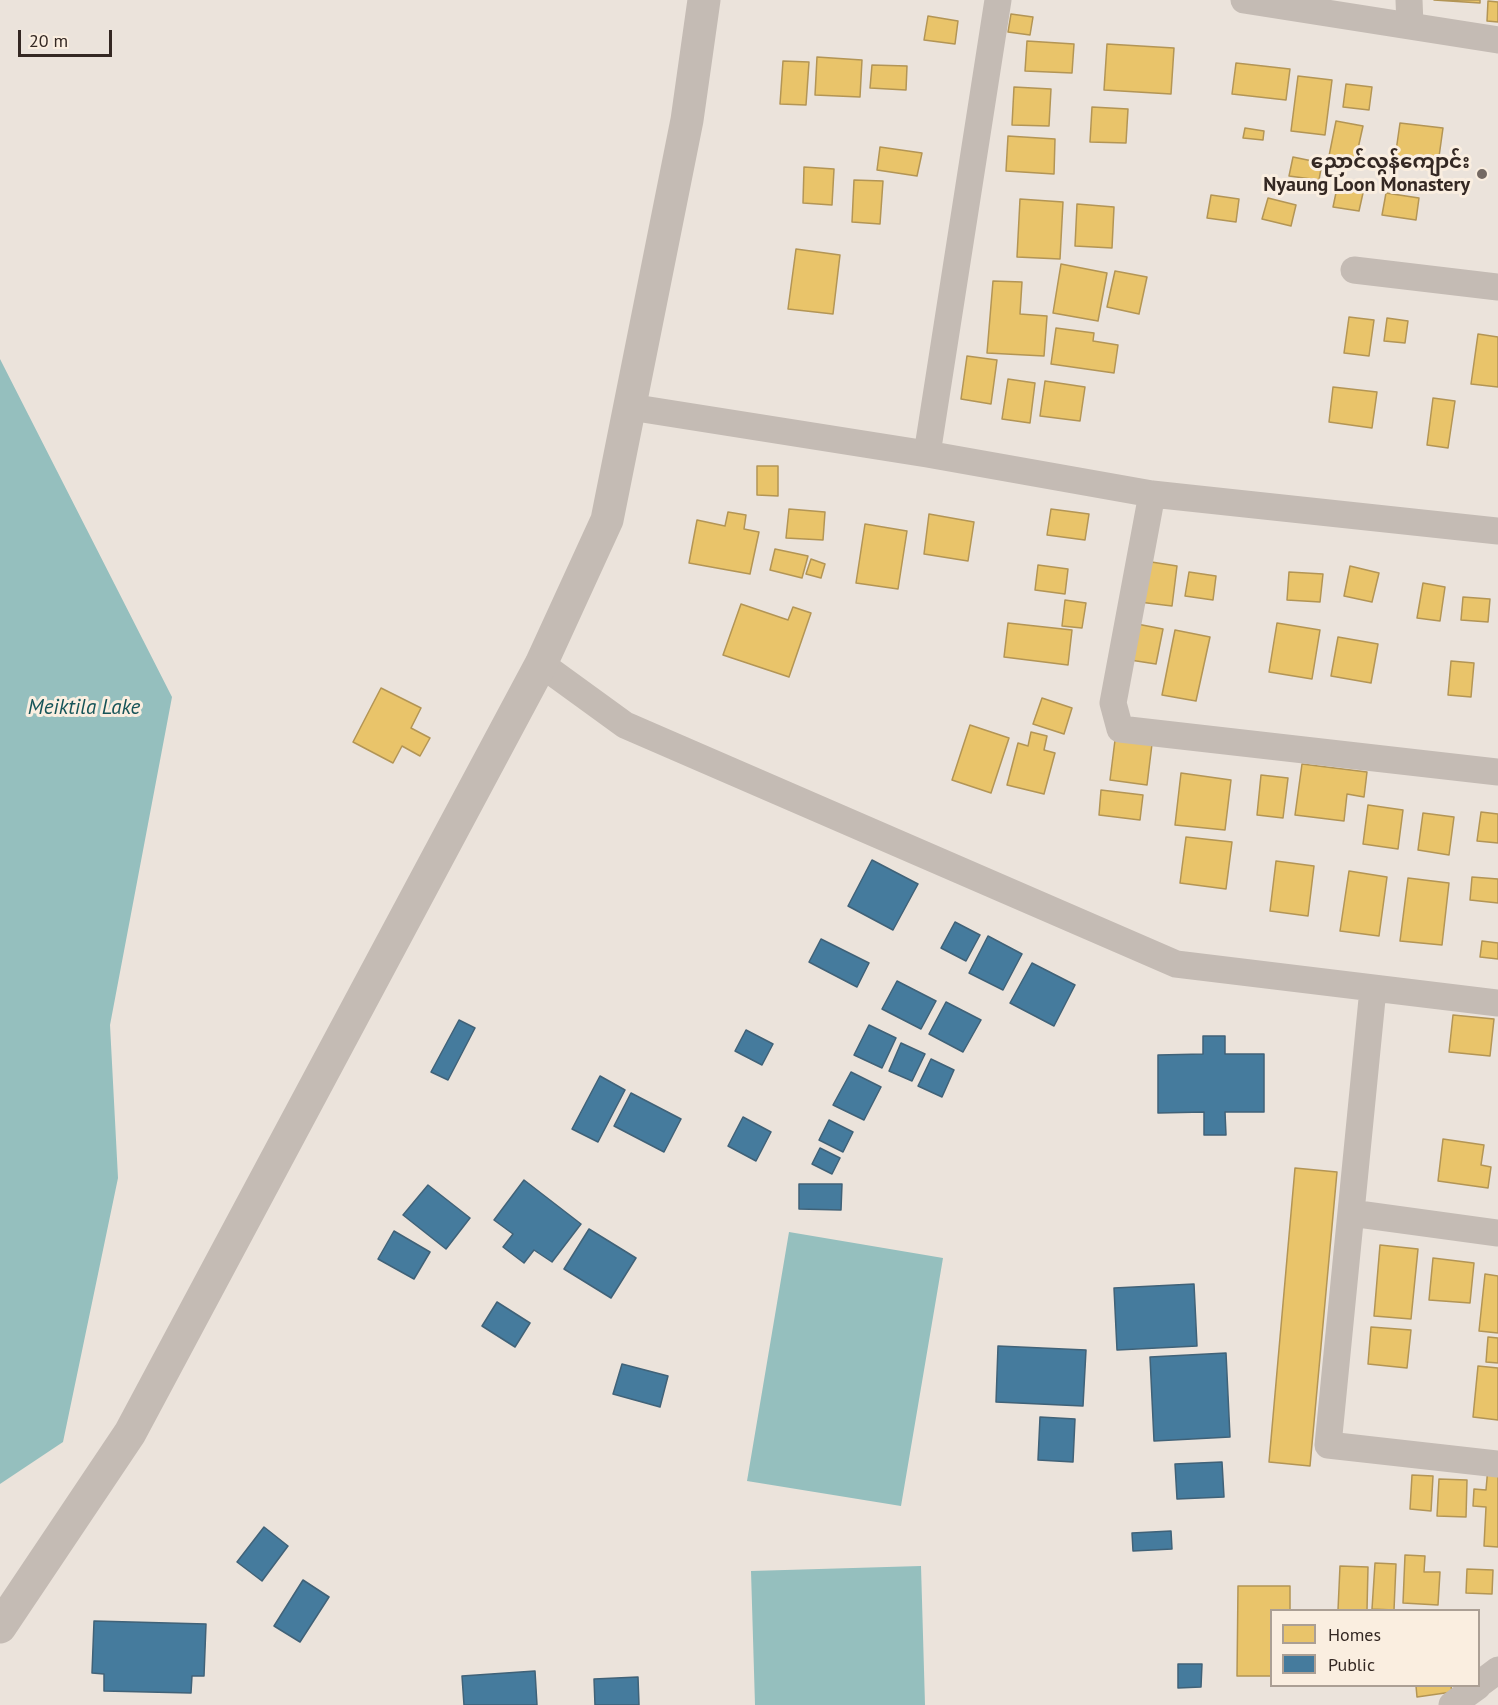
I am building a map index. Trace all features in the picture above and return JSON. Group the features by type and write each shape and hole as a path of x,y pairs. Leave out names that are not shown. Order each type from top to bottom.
{"street":[{"path":"0,1627 130,1433 541,664 607,520 687,120 704,0"},
{"path":"927,454 998,0"},
{"path":"1245,0 1410,13 1498,40"},
{"path":"1354,270 1498,287"},
{"path":"630,406 927,454 1152,494 1498,531"},
{"path":"1152,494 1113,702 1120,729 1498,772"},
{"path":"541,664 626,725 1176,964 1498,1004"},
{"path":"1373,989 1328,1444 1498,1464"},
{"path":"1351,1213 1498,1233"},
{"path":"1480,1684 1498,1670"},
{"path":"1452,1705 1475,1687"}],"water":[{"name":"Meiktila Lake","path":"0,359 172,697 110,1025 118,1178 63,1442 0,1484"},
{"path":"789,1232 943,1258 901,1506 747,1481"},
{"path":"921,1566 925,1705 755,1705 751,1571"}],"building: Homes":[{"path":"1434,0 1480,0 1480,3"},
{"path":"1488,1 1498,2 1498,22 1487,21"},
{"path":"1011,14 1033,17 1030,35 1008,32"},
{"path":"928,16 958,21 955,44 924,40"},
{"path":"1027,41 1074,44 1072,73 1025,71"},
{"path":"1107,44 1174,48 1171,94 1104,90"},
{"path":"817,57 862,60 860,97 815,95"},
{"path":"783,61 809,62 806,105 780,104"},
{"path":"1236,63 1290,69 1286,100 1232,94"},
{"path":"872,65 907,66 906,90 870,88"},
{"path":"1298,76 1332,80 1325,135 1291,131"},
{"path":"1346,84 1372,87 1369,110 1343,107"},
{"path":"1014,87 1051,89 1049,126 1012,125"},
{"path":"1092,107 1128,109 1126,143 1090,142"},
{"path":"1336,121 1363,126 1355,162 1329,156"},
{"path":"1400,123 1443,128 1437,171 1394,165"},
{"path":"1245,128 1264,131 1263,140 1243,138"},
{"path":"1008,136 1055,139 1054,174 1006,171"},
{"path":"880,147 922,153 917,176 877,170"},
{"path":"1293,157 1322,163 1319,180 1289,176"},
{"path":"804,167 834,169 832,205 803,203"},
{"path":"854,180 883,181 880,224 852,222"},
{"path":"1337,188 1363,193 1359,211 1333,207"},
{"path":"1386,193 1419,198 1416,220 1382,215"},
{"path":"1211,195 1239,199 1236,222 1207,218"},
{"path":"1268,198 1296,205 1291,226 1262,219"},
{"path":"1020,199 1063,202 1060,259 1017,257"},
{"path":"1077,204 1114,207 1112,248 1075,246"},
{"path":"796,249 840,255 833,314 788,309"},
{"path":"1061,264 1107,273 1098,321 1053,313"},
{"path":"1115,271 1147,277 1139,314 1107,307"},
{"path":"993,281 1022,282 1020,314 1047,316 1044,356 987,353"},
{"path":"1349,317 1374,320 1369,356 1344,353"},
{"path":"1387,318 1408,321 1405,343 1384,341"},
{"path":"1056,328 1094,333 1093,341 1118,345 1114,373 1051,364"},
{"path":"1478,334 1498,337 1498,387 1471,384"},
{"path":"967,356 997,360 991,404 961,399"},
{"path":"1008,379 1035,383 1030,423 1002,419"},
{"path":"1045,381 1085,387 1080,421 1040,416"},
{"path":"1333,387 1377,392 1372,428 1329,422"},
{"path":"1433,398 1455,401 1448,448 1427,445"},
{"path":"757,466 778,466 778,496 757,495"},
{"path":"789,509 825,512 823,540 786,538"},
{"path":"1051,509 1089,514 1085,540 1047,535"},
{"path":"728,512 746,515 744,529 759,532 750,574 689,563 697,520 725,526"},
{"path":"929,514 974,522 968,561 924,554"},
{"path":"865,524 907,531 898,589 856,583"},
{"path":"775,549 808,556 802,578 770,570"},
{"path":"811,559 825,564 821,578 806,574"},
{"path":"1145,561 1177,566 1172,606 1139,602"},
{"path":"1038,565 1068,569 1065,594 1035,590"},
{"path":"1350,566 1379,573 1372,602 1344,596"},
{"path":"1189,572 1216,576 1213,600 1185,596"},
{"path":"1289,572 1323,574 1320,602 1287,600"},
{"path":"1423,583 1445,587 1440,621 1417,618"},
{"path":"1463,597 1490,599 1488,622 1461,620"},
{"path":"1065,600 1086,603 1082,628 1062,626"},
{"path":"741,604 788,620 793,607 811,613 789,677 723,655"},
{"path":"1008,623 1072,630 1068,665 1004,657"},
{"path":"1277,623 1320,630 1312,679 1269,672"},
{"path":"1137,624 1163,629 1156,664 1130,660"},
{"path":"1175,630 1210,637 1196,701 1162,695"},
{"path":"1338,637 1378,644 1371,683 1331,676"},
{"path":"1451,661 1474,663 1471,697 1448,695"},
{"path":"381,688 421,708 411,728 430,738 420,756 402,746 393,763 353,742"},
{"path":"1042,698 1072,708 1064,734 1033,724"},
{"path":"970,725 1009,738 991,793 952,780"},
{"path":"1031,732 1047,736 1044,750 1055,753 1044,794 1007,785 1018,743 1028,746"},
{"path":"1115,740 1152,744 1147,785 1110,780"},
{"path":"1302,764 1367,772 1364,797 1347,794 1344,821 1295,815"},
{"path":"1181,773 1231,780 1225,830 1175,825"},
{"path":"1261,775 1288,778 1283,818 1257,815"},
{"path":"1101,790 1143,795 1140,820 1099,815"},
{"path":"1368,805 1403,810 1398,849 1363,844"},
{"path":"1481,812 1498,814 1498,843 1477,841"},
{"path":"1423,813 1454,817 1449,855 1418,850"},
{"path":"1186,837 1232,842 1226,889 1180,883"},
{"path":"1276,861 1314,866 1308,916 1270,911"},
{"path":"1349,871 1387,877 1379,936 1340,931"},
{"path":"1472,877 1498,879 1498,903 1470,900"},
{"path":"1408,878 1449,883 1442,945 1400,941"},
{"path":"1482,941 1498,943 1498,959 1480,957"},
{"path":"1453,1015 1494,1019 1490,1056 1449,1052"},
{"path":"1443,1139 1484,1145 1481,1165 1491,1167 1488,1188 1438,1181"},
{"path":"1295,1168 1337,1172 1310,1466 1269,1462"},
{"path":"1380,1245 1418,1249 1411,1319 1374,1316"},
{"path":"1433,1258 1474,1263 1470,1303 1429,1300"},
{"path":"1485,1274 1498,1276 1498,1333 1479,1331"},
{"path":"1371,1327 1411,1330 1407,1368 1368,1364"},
{"path":"1488,1337 1498,1338 1498,1363 1486,1362"},
{"path":"1478,1366 1498,1368 1498,1420 1473,1417"},
{"path":"1488,1467 1498,1468 1498,1547 1484,1546 1486,1507 1473,1506 1474,1489 1486,1490"},
{"path":"1412,1475 1433,1476 1431,1511 1410,1509"},
{"path":"1439,1479 1467,1480 1466,1517 1437,1516"},
{"path":"1405,1555 1425,1556 1424,1572 1440,1572 1438,1605 1403,1603"},
{"path":"1375,1563 1396,1564 1394,1609 1372,1609"},
{"path":"1340,1566 1368,1567 1367,1609 1338,1609"},
{"path":"1467,1569 1493,1570 1492,1594 1466,1593"},
{"path":"1238,1586 1290,1586 1290,1609 1270,1609 1270,1676 1237,1676"},
{"path":"1416,1687 1451,1687 1452,1692 1417,1697"}],"building: Public":[{"path":"872,860 918,884 893,930 848,906"},
{"path":"955,922 980,935 966,961 941,948"},
{"path":"988,936 1022,954 1003,990 969,973"},
{"path":"821,939 869,963 857,987 809,962"},
{"path":"1032,963 1075,985 1054,1026 1010,1003"},
{"path":"897,981 936,1001 921,1029 882,1009"},
{"path":"946,1002 981,1020 963,1052 929,1034"},
{"path":"459,1020 475,1028 448,1080 431,1072"},
{"path":"869,1025 896,1038 882,1068 854,1055"},
{"path":"746,1030 773,1044 762,1065 735,1051"},
{"path":"1203,1036 1225,1036 1225,1054 1264,1054 1264,1112 1225,1112 1226,1135 1204,1135 1204,1112 1158,1113 1158,1055 1203,1054"},
{"path":"901,1043 925,1054 912,1081 889,1071"},
{"path":"931,1059 954,1070 942,1097 918,1086"},
{"path":"851,1072 881,1087 864,1120 833,1105"},
{"path":"600,1076 625,1090 598,1142 572,1129"},
{"path":"631,1093 681,1119 664,1152 614,1126"},
{"path":"743,1117 771,1132 756,1161 728,1146"},
{"path":"829,1120 853,1132 843,1152 819,1140"},
{"path":"820,1148 840,1158 832,1174 812,1164"},
{"path":"524,1180 581,1224 552,1262 534,1250 524,1263 503,1247 513,1234 494,1220"},
{"path":"799,1184 842,1184 841,1210 799,1209"},
{"path":"428,1185 470,1218 446,1249 403,1215"},
{"path":"589,1229 636,1258 611,1298 564,1269"},
{"path":"394,1231 430,1252 414,1279 378,1259"},
{"path":"1194,1284 1197,1346 1117,1350 1114,1288"},
{"path":"497,1302 530,1323 515,1347 482,1326"},
{"path":"998,1346 1086,1350 1083,1406 996,1402"},
{"path":"1226,1353 1230,1437 1154,1441 1150,1357"},
{"path":"622,1364 668,1376 660,1407 613,1394"},
{"path":"1040,1417 1075,1419 1073,1462 1038,1460"},
{"path":"1222,1462 1224,1497 1177,1499 1175,1464"},
{"path":"264,1527 288,1546 262,1581 237,1562"},
{"path":"1171,1531 1172,1549 1133,1551 1132,1533"},
{"path":"303,1580 329,1597 300,1642 274,1626"},
{"path":"94,1621 206,1624 204,1676 192,1676 191,1693 104,1691 104,1674 92,1673"},
{"path":"1178,1664 1202,1664 1201,1687 1178,1688"},
{"path":"535,1671 537,1705 464,1705 462,1676"},
{"path":"638,1677 639,1705 595,1705 594,1679"}],"place":[{"name":"ညောင်လွန်ကျောင်း Nyaung Loon Monastery","path":"1482,174"}]}
